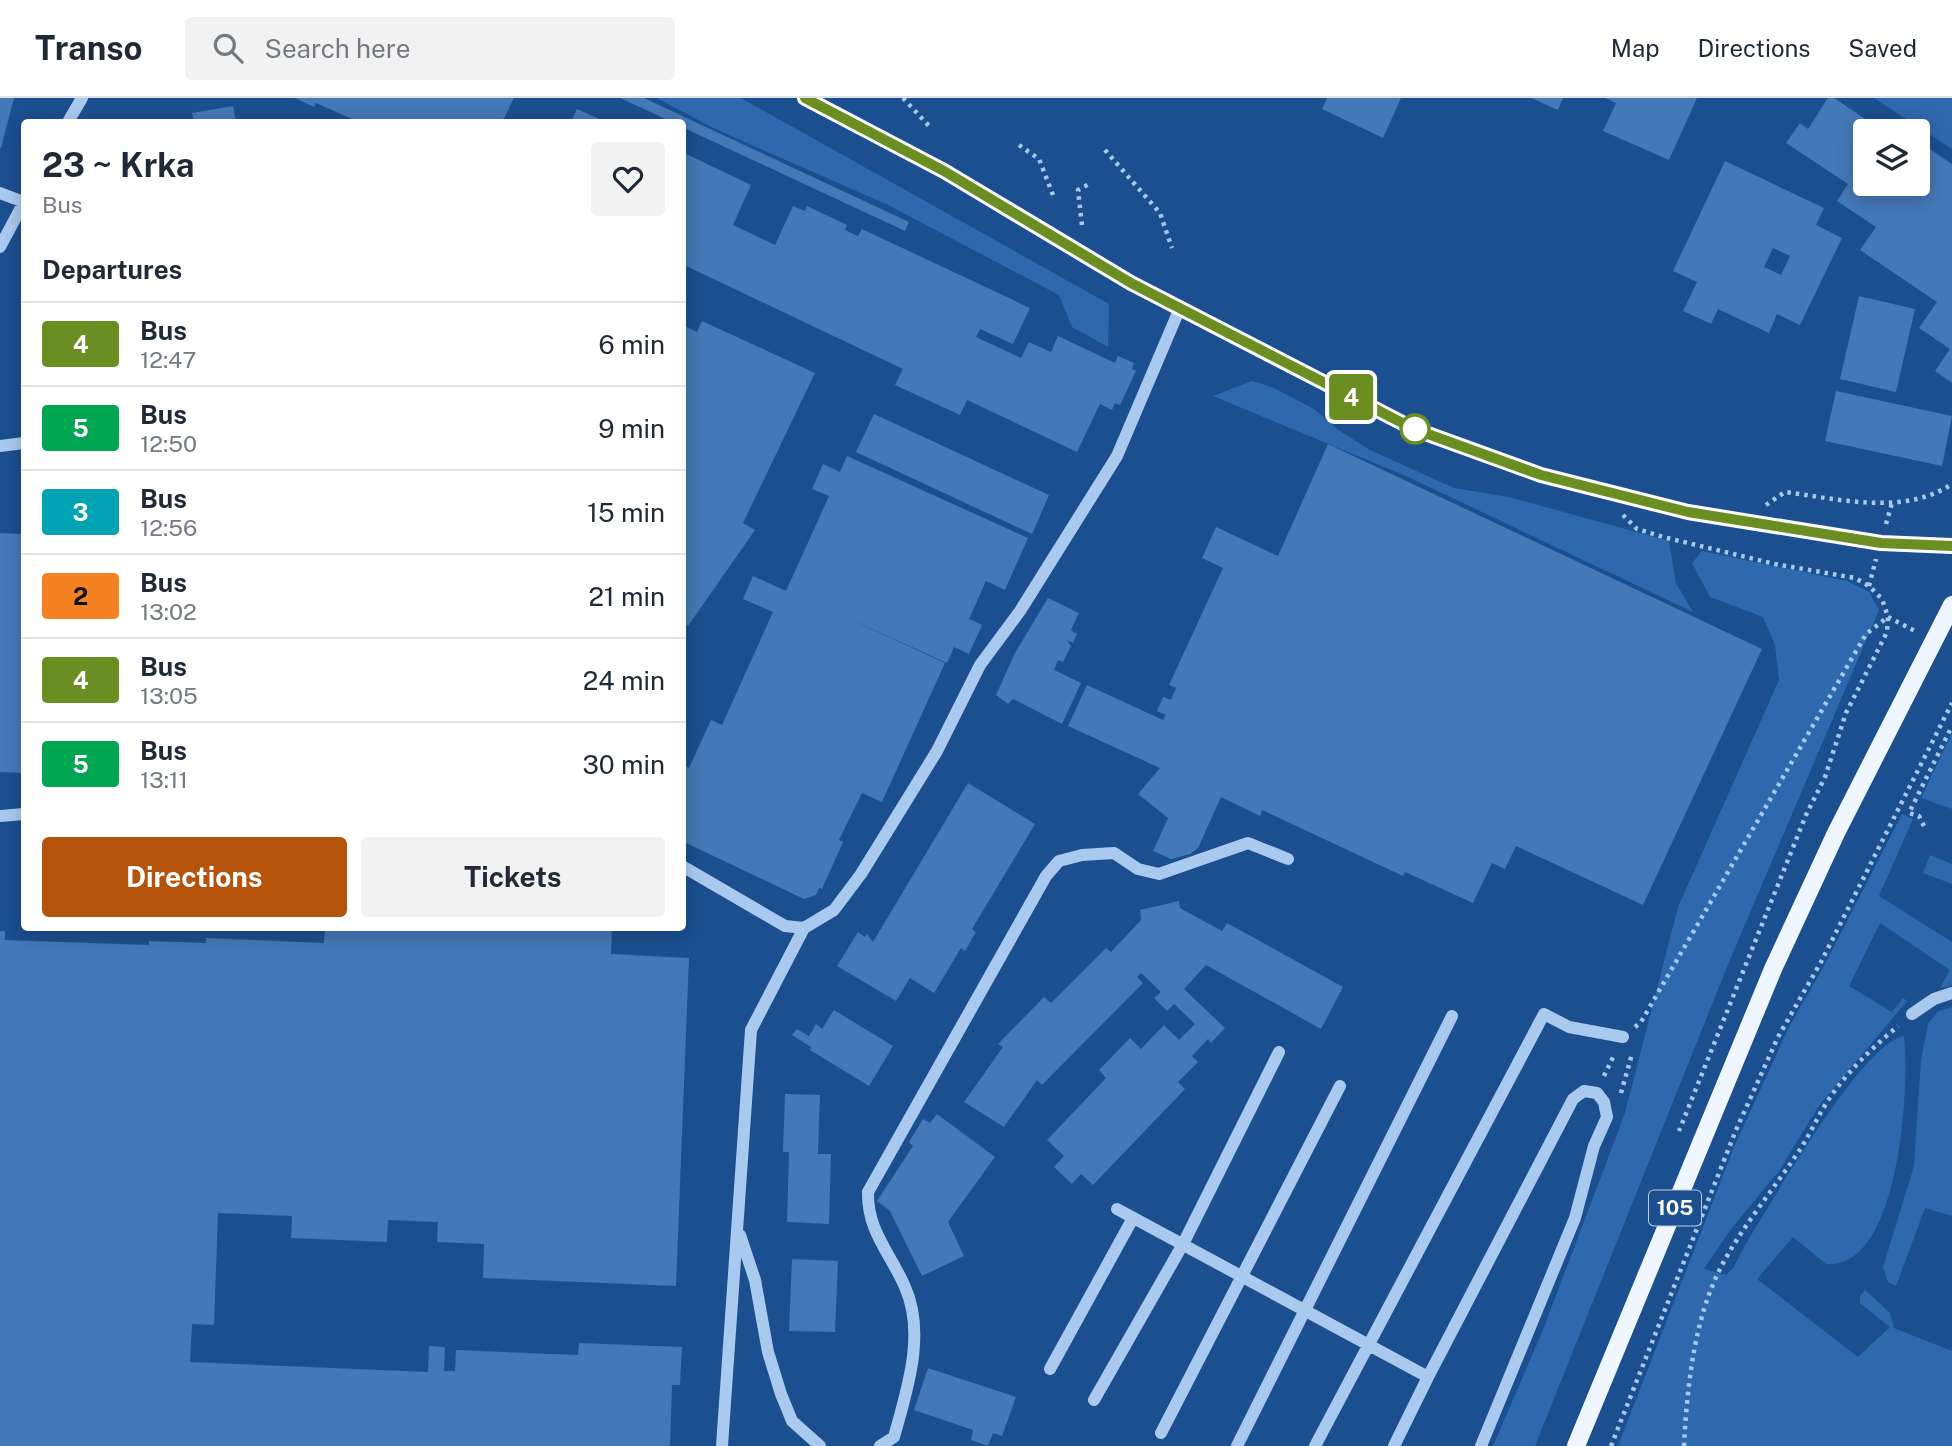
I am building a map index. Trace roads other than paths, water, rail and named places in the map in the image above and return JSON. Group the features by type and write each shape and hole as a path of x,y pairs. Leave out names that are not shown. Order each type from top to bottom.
{"main road":[{"name":"105","path":"1576,1446 1773,969 1836,833 1952,605"}],"street":[{"path":"70,119 82,98"},
{"path":"805,98 944,171 1131,283 1414,429 1541,475 1713,518 1881,543 1952,546"},
{"path":"0,193 21,201"},
{"path":"0,247 21,208"},
{"path":"722,1446 751,1030 804,928 834,911 861,874 937,751 980,665 1020,611 1117,456 1180,308"},
{"path":"0,446 21,443"},
{"path":"0,816 21,814"},
{"path":"880,1446 894,1437 913,1359 914,1332 906,1289 881,1246 868,1212 869,1192 1046,876 1059,861 1082,855 1114,853 1138,869 1159,874 1248,844 1288,859"},
{"path":"686,868 785,926 804,928"},
{"path":"1912,1014 1934,999 1952,993"},
{"path":"1315,1446 1544,1014 1569,1027 1623,1037"},
{"path":"1237,1446 1452,1016"},
{"path":"1094,1399 1183,1244 1279,1052"},
{"path":"1161,1433 1340,1086"},
{"path":"1394,1446 1573,1099 1584,1091 1597,1093 1604,1102 1607,1117 1594,1146 1575,1218 1481,1446"},
{"path":"1116,1209 1428,1377"},
{"path":"1050,1369 1133,1218"},
{"path":"737,1228 755,1280 768,1352 781,1394 792,1421 820,1446"}]}
